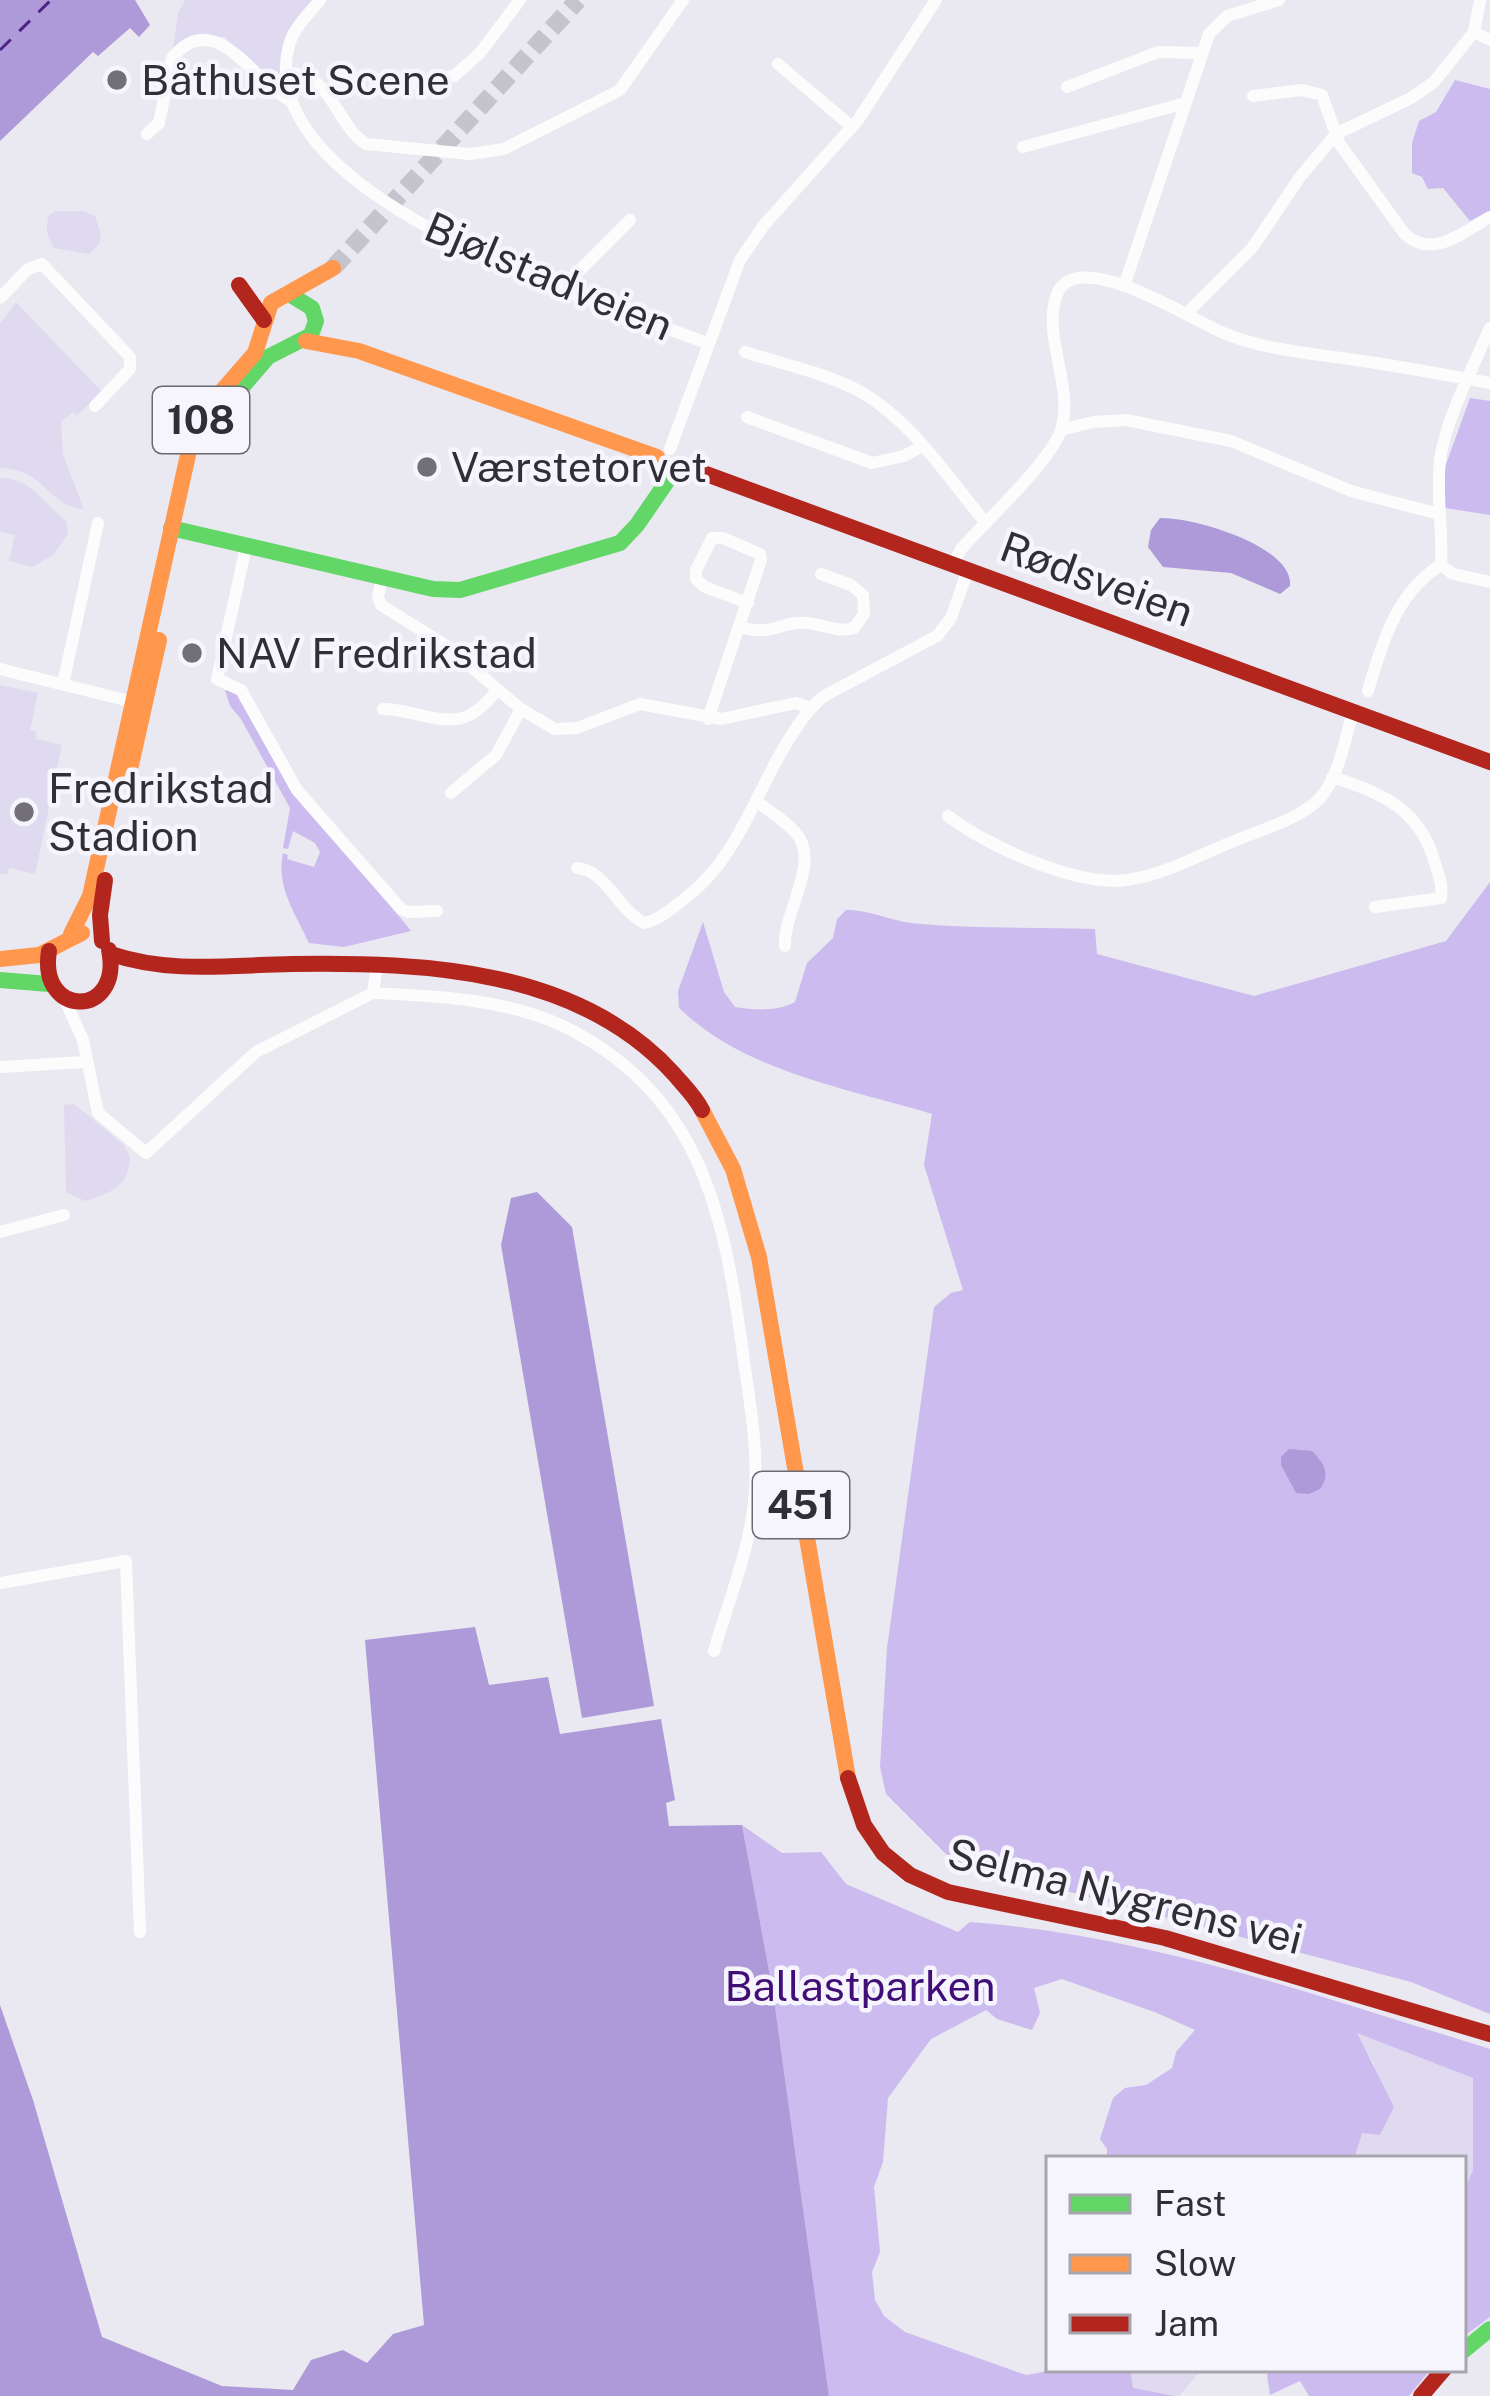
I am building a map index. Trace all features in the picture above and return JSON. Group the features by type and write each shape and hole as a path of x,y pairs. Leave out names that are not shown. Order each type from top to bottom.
{"main road":[{"path":"282,297 333,268 306,341 358,351"},
{"path":"265,324 238,285 304,298 315,316 358,351"},
{"name":"108","path":"111,982 114,968 106,947 102,897 195,430 255,352 282,297"},
{"name":"108","path":"265,324 276,342 286,346"},
{"name":"108","path":"177,530 211,424 264,364 286,346 306,341"},
{"name":"Rødsveien","path":"358,351 1490,762"},
{"path":"177,530 444,590 470,587 620,543 636,529 667,462"},
{"name":"108","path":"0,959 49,951 70,934 90,896 139,703"},
{"path":"70,934 87,934 106,947"},
{"name":"Selma Nygrens vei","path":"106,947 162,966"},
{"path":"49,951 45,968 49,984 64,999 93,1000 111,982"},
{"name":"Selma Nygrens vei","path":"111,982 162,966 376,966 483,973 538,986 624,1028 682,1081 720,1136 742,1185 759,1256 849,1786 868,1837 880,1852 920,1882 948,1892 1165,1938 1490,2034"},
{"path":"0,980 49,984"},
{"path":"1466,2349 1490,2329"},
{"path":"1421,2396 1441,2372"}],"street":[{"name":"Bjølstadveien","path":"320,0 293,35 287,73 291,100 318,148 379,198 470,250 707,343"},
{"path":"415,83 454,76 479,53 520,0"},
{"path":"287,73 308,77 323,88 366,144 470,154 504,149 620,90 683,0"},
{"path":"667,462 707,343 752,240 852,127 937,0"},
{"path":"1124,286 1182,104 1212,28 1221,20 1279,0"},
{"path":"1186,314 1252,248 1300,176 1336,134 1434,82 1474,32 1478,0 1490,2"},
{"path":"1474,32 1490,40"},
{"path":"147,134 159,123 177,51 210,40 230,47 274,93 291,100"},
{"path":"1066,87 1158,52 1201,52"},
{"path":"778,64 852,127"},
{"path":"1253,96 1303,90 1318,92 1327,100 1336,134 1396,223 1417,244 1434,246 1490,218"},
{"path":"1023,147 1182,104"},
{"path":"569,291 577,273 630,220"},
{"path":"0,298 38,264 131,359 125,375 95,406"},
{"path":"577,868 595,872 633,917 650,923 716,871 765,776 811,707 937,636 952,618 960,567 985,522 1044,457 1061,430 1054,309 1058,291 1066,282 1084,276 1124,286 1224,333 1264,346 1490,383"},
{"path":"1441,565 1440,462 1466,379 1490,328"},
{"path":"745,352 862,393 922,446 985,522"},
{"path":"747,417 872,463 904,456 922,446"},
{"path":"1061,430 1126,420 1231,441 1332,484 1439,514"},
{"path":"64,684 98,523"},
{"path":"708,718 748,603 760,554 712,538 696,570 697,579 748,603"},
{"path":"246,548 217,680 241,690 297,790 401,909 437,911"},
{"path":"1441,565 1453,574 1490,582"},
{"path":"1368,691 1383,637 1419,580 1441,565"},
{"path":"740,627 768,632 804,622 840,631 854,628 864,614 863,595 821,574"},
{"path":"382,577 381,605 445,645 521,709 560,731 640,704 708,718 736,718 796,704 811,707"},
{"path":"0,669 139,703"},
{"path":"383,709 449,722 475,712 497,690"},
{"path":"451,793 496,755 521,709"},
{"path":"948,816 1018,855 1109,882 1132,880 1247,836 1311,805 1332,777 1353,712"},
{"path":"1332,777 1369,789 1410,815 1422,827 1430,847 1441,898 1375,907"},
{"path":"756,801 796,833 805,851 802,876 786,921 785,946"},
{"path":"374,993 376,966"},
{"path":"93,1000 83,1040 94,1104 103,1119 146,1153 245,1059 299,1027 374,993 506,1007 571,1030 640,1078 680,1126 698,1158 724,1231 756,1454 755,1496 714,1651"},
{"path":"64,999 83,1040"},
{"path":"0,1067 85,1062"},
{"path":"0,1232 64,1215"},
{"path":"0,1583 126,1561 140,1932"}],"shaded area":[{"path":"0,0 135,0 150,25 139,37 130,28 98,56 93,52 0,141"},
{"path":"185,0 315,0 287,32 284,83 273,88 225,37 205,36 173,48 178,13"},
{"path":"50,214 95,216 100,243 89,254 54,248 47,227"},
{"path":"16,302 102,392 77,415 73,412 61,422 63,455 84,509 62,502 28,475 0,468 0,324"},
{"path":"0,478 29,487 66,521 68,534 53,555 32,567 9,561 15,535 0,532"},
{"path":"1160,518 1217,529 1259,547 1276,558 1290,586 1280,594 1231,573 1163,567 1148,547 1151,530"},
{"name":"Fredrikstad Stadion","path":"0,685 38,693 30,730 37,732 36,739 62,745 35,874 9,868 7,875 0,873"},
{"path":"74,1104 124,1145 130,1158 126,1176 116,1187 85,1201 66,1192 64,1105"},
{"path":"537,1192 572,1227 654,1706 582,1718 501,1245 511,1198"},
{"path":"1289,1449 1312,1451 1320,1460 1325,1474 1320,1489 1296,1493 1281,1465"},
{"path":"475,1627 489,1685 548,1677 560,1734 661,1719 675,1800 666,1803 669,1826 742,1825 773,1992 829,2396 0,2396 0,2005 33,2100 102,2337 222,2386 293,2390 311,2360 343,2350 367,2363 393,2334 424,2325 365,1640"},
{"path":"1355,2032 1474,2078 1473,2170 1466,2186 1466,2156 1355,2156 1374,2064"},
{"path":"1130,2372 1199,2372 1179,2396 1133,2388"}],"green space":[{"path":"1455,80 1490,89 1490,211 1470,221 1443,188 1428,189 1422,177 1412,173 1412,143 1419,121 1436,112"},
{"path":"1470,398 1490,401 1490,515 1445,508 1444,470"},
{"path":"225,690 238,694 287,778 411,931 344,947 309,943 284,889 283,853 287,859 314,867 320,852 315,843 293,831 288,849 283,848 290,808"},
{"path":"1490,882 1490,2014 1411,1982 953,1861 886,1794 880,1767 887,1648 934,1307 963,1290 924,1165 932,1114 798,1075 734,1048 679,1008 678,991 703,922 724,992 735,1007 773,1009 795,1002 807,963 833,938 837,919 846,910 934,925 1095,929 1097,954 1254,996 1446,941"},
{"name":"Ballastparken","path":"742,1825 782,1853 821,1852 846,1884 958,1932 970,1922 1037,1929 1168,1954 1490,2049 1490,2317 1466,2335 1466,2186 1473,2170 1473,2078 1357,2033 1394,2107 1380,2135 1362,2133 1355,2156 1107,2156 1100,2139 1113,2098 1172,2068 1176,2052 1195,2030 1062,1979 1034,1988 1040,2013 1032,2030 997,2019 986,2010 931,2039 888,2098 883,2162 874,2187 880,2252 872,2272 875,2300 884,2316 905,2332 1026,2375 1046,2368 1046,2372 1130,2372 1133,2388 1176,2396 829,2396 773,1992"},
{"path":"1429,2372 1409,2396 1309,2396 1300,2381 1270,2395 1267,2375"}],"ferry route":[{"path":"0,50 51,0"}],"tunnel":[{"path":"333,268 578,0"}],"traffic: fast":[{"path":"224,408 268,357 311,335 316,321 312,308 289,294"},
{"path":"171,528 433,589 460,590 620,543 679,464"},
{"path":"0,980 49,984"},
{"path":"1466,2349 1490,2329"}],"traffic: slow":[{"path":"71,934 90,896 192,437 214,400 255,353 271,303 333,268"},
{"path":"306,341 359,351 657,457"},
{"path":"131,765 159,640"},
{"path":"0,959 39,955 82,933"},
{"path":"702,1110 733,1169 759,1257 848,1778"}],"traffic: jam":[{"path":"239,285 264,320"},
{"path":"679,464 1490,762"},
{"path":"102,941 105,880"},
{"path":"49,951 49,973 56,989 80,1002 104,988 110,972 109,950"},
{"path":"111,954 178,966 394,966 497,979 593,1012 636,1039 674,1074 702,1110"},
{"path":"848,1778 864,1825 883,1853 910,1875 948,1892 1165,1938 1490,2034"},
{"path":"1421,2396 1441,2372"}],"place":[{"name":"Båthuset Scene","path":"117,80"},
{"name":"Værstetorvet","path":"427,467"},
{"name":"NAV Fredrikstad","path":"192,653"},
{"name":"Fredrikstad Stadion","path":"24,812"}]}
